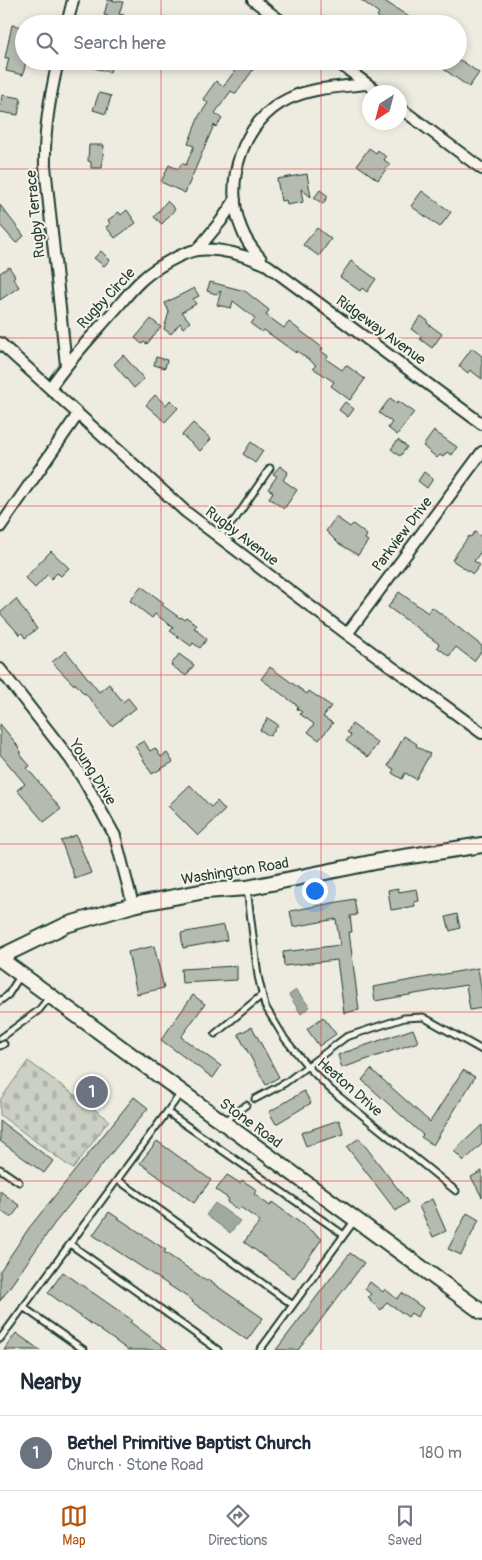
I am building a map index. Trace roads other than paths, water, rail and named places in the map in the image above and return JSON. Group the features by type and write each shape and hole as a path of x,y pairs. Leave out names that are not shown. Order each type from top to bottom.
{"street":[{"path":"69,15 73,0"},
{"path":"253,0 273,15"},
{"name":"Rugby Terrace","path":"56,70 49,99 44,139 45,166 66,365"},
{"path":"348,70 366,84"},
{"path":"260,262 261,259 250,246 241,229 235,200 238,162 244,144 254,127 270,110 287,99 306,92 366,84"},
{"path":"407,113 482,169"},
{"path":"197,250 221,221 235,200"},
{"name":"Rugby Circle","path":"50,388 66,365 143,278 162,264 197,250 226,252 260,262"},
{"name":"Ridgeway Avenue","path":"260,262 267,265 482,424"},
{"name":"Rugby Avenue","path":"0,343 186,512 482,733"},
{"path":"0,527 78,414"},
{"name":"Parkview Drive","path":"347,634 482,452"},
{"name":"Young Drive","path":"0,669 86,782 115,836 133,905"},
{"name":"Washington Road","path":"0,958 66,925 133,905 205,891 247,888 385,860 482,845"},
{"name":"Stone Road","path":"0,958 482,1312"}],"lane":[{"path":"219,537 236,518 270,468"},
{"name":"Heaton Drive","path":"247,888 258,976 265,1006 285,1039 308,1067 331,1090 456,1191"},
{"path":"0,1001 8,994 21,975"},
{"path":"215,1034 262,994"},
{"path":"1,1038 39,1010 50,996"},
{"path":"255,1099 285,1083 346,1038 404,1018 424,1017 482,1050"},
{"path":"0,1338 182,1092"},
{"path":"222,1122 246,1105"},
{"path":"167,1112 344,1235"},
{"path":"0,1169 19,1182"},
{"path":"118,1180 293,1305"},
{"path":"260,1350 355,1220"},
{"path":"70,1244 218,1350"},
{"path":"24,1307 84,1350"}],"place":[{"name":"Bethel Primitive Baptist Church","path":"92,1092"}]}
